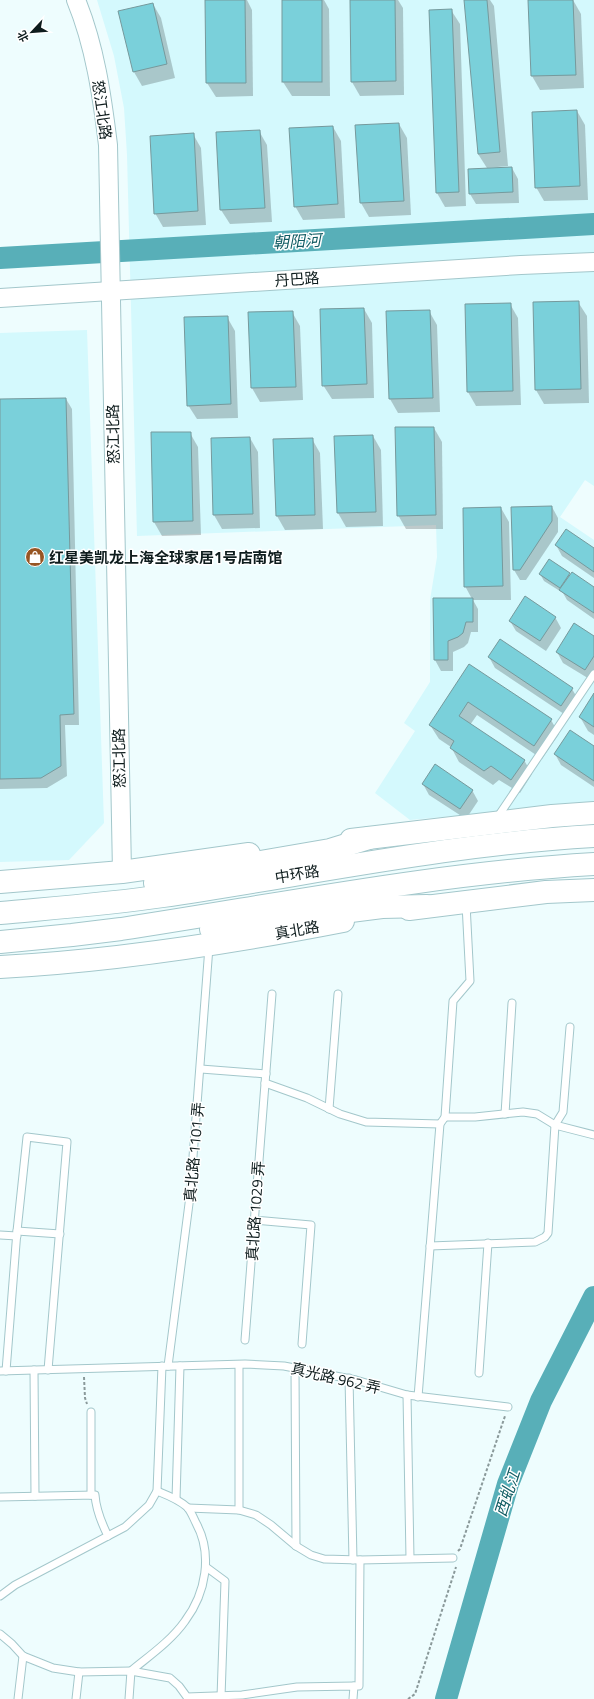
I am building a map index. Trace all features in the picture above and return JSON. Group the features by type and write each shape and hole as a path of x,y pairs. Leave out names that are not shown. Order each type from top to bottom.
{"main road":[{"path":"0,882 122,872 494,822 594,813"},
{"name":"中环路","path":"0,913 116,903 454,849 552,838 594,836"},
{"path":"0,904 162,882 226,868 330,850 369,838"},
{"name":"中环路","path":"0,942 72,935 458,877 550,867 594,864"},
{"name":"真北路","path":"0,967 128,957 209,945 427,906 546,892 594,890"},
{"path":"72,935 178,933 276,922 382,907 427,906"}],"street":[{"name":"怒江北路","path":"76,0 92,52 102,99 108,145 122,872"},
{"name":"丹巴路","path":"0,298 521,265 594,262"}],"lane":[{"path":"494,822 594,674"},
{"path":"418,1397 440,1124 445,1117 453,1002 470,981 466,902"},
{"name":"真北路 1101 弄","path":"165,1366 169,1358 187,1231 204,1070 209,945"},
{"name":"真北路 1029 弄","path":"245,1340 272,994"},
{"path":"329,1109 338,994"},
{"path":"505,1114 512,1003"},
{"path":"430,1246 535,1242 545,1237 548,1233 555,1125 563,1112 570,1027"},
{"path":"204,1070 266,1074"},
{"path":"265,1083 307,1098 329,1109 366,1122 440,1124"},
{"path":"445,1117 475,1117 523,1112 537,1114 555,1125 594,1135"},
{"path":"3,1371 27,1137 67,1142 48,1370"},
{"path":"254,1220 311,1225 302,1344"},
{"path":"0,1235 60,1234"},
{"path":"479,1373 488,1244"},
{"path":"239,1364 239,1510"},
{"name":"真光路 962 弄","path":"3,1371 239,1364 295,1368 349,1378 407,1395 508,1407"},
{"path":"0,1596 15,1585 124,1527 149,1505 157,1491 165,1366"},
{"path":"176,1499 180,1366"},
{"path":"295,1368 296,1546"},
{"path":"34,1370 35,1496"},
{"path":"0,1634 23,1656 53,1668 79,1672 131,1671 170,1678 179,1686 187,1698 242,1697 297,1687 359,1686 357,1560 349,1378"},
{"path":"407,1395 410,1558"},
{"path":"91,1412 91,1495"},
{"path":"129,1699 131,1671 175,1634 186,1621 203,1583 206,1567 205,1548 201,1532 188,1508 176,1499 157,1491"},
{"path":"0,1497 95,1494 98,1516 108,1536"},
{"path":"188,1508 239,1510 263,1519 296,1546 324,1559 357,1560 453,1558"},
{"path":"206,1567 225,1581 220,1697"},
{"path":"18,1699 23,1656"},
{"path":"76,1699 79,1672"},
{"path":"353,1699 354,1686"}],"path":[{"path":"84,1369 85,1398 91,1412"}],"shaded area":[{"path":"97,0 594,0 594,486 585,480 560,517 594,540 594,803 410,820 375,793 415,731 404,723 430,682 430,600 437,557 436,525 137,536 127,155 124,108 114,56"},
{"path":"87,330 104,823 69,860 0,862 0,333"}],"building":[{"path":"205,0 245,0 246,83 206,83"},
{"path":"282,0 322,0 322,82 282,82"},
{"path":"350,0 395,0 396,81 351,82"},
{"path":"464,0 487,0 500,152 478,154"},
{"path":"528,0 573,0 576,75 531,76"},
{"path":"153,3 167,64 133,72 118,11"},
{"path":"452,9 459,192 436,193 429,10"},
{"path":"577,110 580,186 535,188 532,112"},
{"path":"399,123 404,201 360,203 355,125"},
{"path":"333,126 338,204 294,207 289,128"},
{"path":"260,130 265,208 220,210 216,132"},
{"path":"194,133 198,211 154,214 150,136"},
{"path":"512,167 513,192 469,194 468,169"},
{"path":"579,301 581,389 535,390 533,302"},
{"path":"511,303 513,391 467,392 465,304"},
{"path":"364,308 367,384 322,386 320,309"},
{"path":"430,310 433,398 389,399 386,311"},
{"path":"293,311 296,387 251,388 248,312"},
{"path":"228,316 231,404 187,406 184,317"},
{"name":"红星美凯龙上海全球家居1号店南馆","path":"66,398 74,714 60,715 61,766 41,778 0,779 0,399"},
{"path":"395,427 434,427 436,515 397,516"},
{"path":"151,432 191,432 193,521 153,522"},
{"path":"373,435 376,512 337,513 334,436"},
{"path":"250,437 253,514 213,515 211,438"},
{"path":"313,438 315,515 276,516 273,439"},
{"path":"552,506 552,521 520,570 513,570 511,507"},
{"path":"501,507 503,586 464,587 463,508"},
{"path":"566,529 594,548 594,572 555,545"},
{"path":"549,559 570,573 560,588 539,574"},
{"path":"572,572 594,587 594,613 559,590"},
{"path":"525,596 556,617 540,641 509,621"},
{"path":"433,598 473,598 473,622 466,622 463,633 448,641 448,660 434,660"},
{"path":"574,623 594,636 594,656 585,670 556,652"},
{"path":"500,639 573,688 561,706 488,657"},
{"path":"469,664 552,719 534,746 468,702 459,716 525,760 511,780 491,766 484,771 450,748 454,741 429,725"},
{"path":"594,693 594,727 579,717"},
{"path":"570,730 594,746 594,781 554,754"},
{"path":"435,764 473,790 460,809 422,784"}],"waterway":[{"name":"朝阳河","path":"0,258 594,224"},
{"name":"西虬江","path":"446,1699 508,1484 541,1401 594,1297"}],"place":[{"name":"红星美凯龙上海全球家居1号店南馆","path":"35,557"}]}
